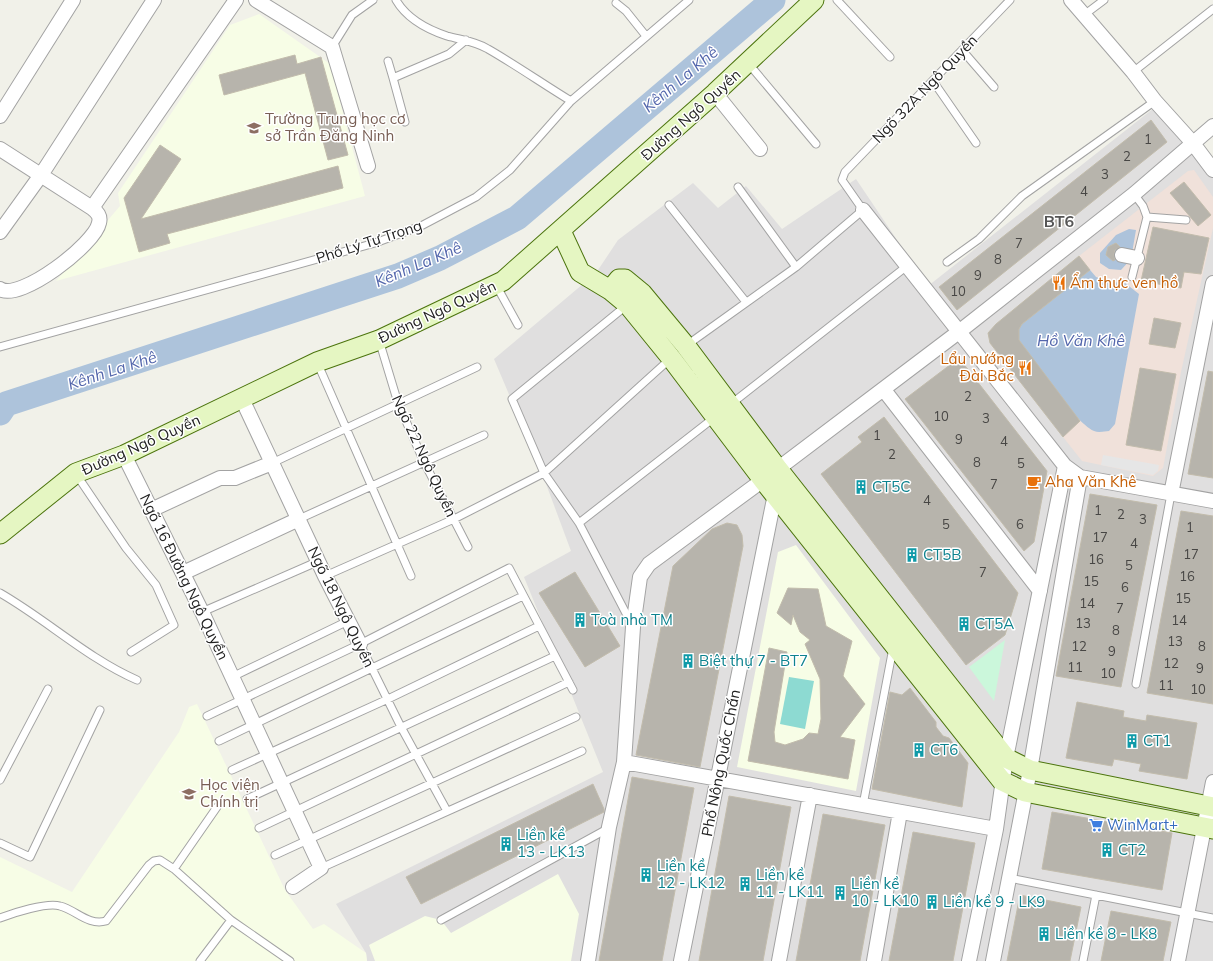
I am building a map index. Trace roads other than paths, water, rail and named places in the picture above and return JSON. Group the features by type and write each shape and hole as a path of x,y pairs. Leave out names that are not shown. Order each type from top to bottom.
{"street":[{"path":"0,116 73,0"},
{"path":"0,232 41,175 154,0"},
{"path":"92,208 236,0"},
{"path":"256,0 332,47 368,166"},
{"name":"Đường Ngô Quyền","path":"0,534 76,474 124,455 317,362 378,340 503,281 715,94 814,0"},
{"path":"1071,0 1192,142 1213,170"},
{"path":"715,94 760,149"},
{"path":"588,961 609,828 624,762 633,627 640,577 649,564 769,487 778,469 884,390 1134,194 1192,142 1213,126"},
{"path":"0,149 92,208 98,214 99,225 68,260 23,288 11,292 0,289"},
{"path":"863,210 1065,466 1080,477 1213,501"},
{"path":"560,231 580,272 610,290 620,279 625,279 635,299 723,410 778,469 1006,758 1030,770 1211,806"},
{"path":"1122,255 1137,258"},
{"path":"1171,494 1213,283"},
{"path":"884,390 1040,591"},
{"name":"Ngõ 18 Ngô Quyền","path":"242,399 325,576 360,644"},
{"path":"723,410 769,487 1002,781 1025,792 1209,828"},
{"name":"Ngõ 16 Đường Ngô Quyền","path":"124,455 202,612 255,723 280,783 322,868"},
{"path":"151,510 220,478 235,478 272,463"},
{"path":"969,961 996,829 1006,758 1065,466"},
{"path":"993,961 1030,770 1080,477"},
{"name":"Phố Nông Quốc Chấn","path":"681,961 718,779 769,487"},
{"path":"183,573 299,519"},
{"path":"624,762 996,829"},
{"path":"1178,961 1186,913 1209,828 1213,782"},
{"path":"779,961 810,795"},
{"path":"874,961 900,812"},
{"path":"293,887 322,868"}],"lane":[{"path":"332,47 352,15 373,0"},
{"path":"396,0 402,11 412,21 447,36 466,40 487,48 571,101"},
{"name":"Phố Lý Tự Trọng","path":"0,347 368,245 421,226 476,198 510,170 571,101 688,0"},
{"path":"837,0 890,57"},
{"name":"Ngõ 32A Ngô Quyền","path":"863,210 842,180 844,172 1010,0"},
{"path":"1084,16 1104,0"},
{"path":"616,3 626,11 646,36"},
{"path":"1133,72 1213,9"},
{"path":"393,78 449,54 466,40"},
{"path":"962,50 994,87"},
{"path":"388,61 405,122"},
{"path":"748,63 816,144"},
{"path":"933,81 976,143"},
{"path":"947,262 979,239 1022,196 1156,101"},
{"path":"738,187 796,267"},
{"path":"1132,277 1147,217 1143,206 1134,194"},
{"path":"669,205 746,302"},
{"path":"325,576 454,520 544,472 678,352 796,267 863,210"},
{"path":"1147,217 1186,220"},
{"path":"579,523 908,266"},
{"path":"496,285 518,325"},
{"path":"633,627 579,523 544,472 512,399 635,299"},
{"name":"Ngõ 22 Ngô Quyền","path":"378,340 398,403 424,462 468,547"},
{"path":"317,362 411,576"},
{"path":"272,463 477,366"},
{"path":"299,519 484,435"},
{"path":"76,474 126,548 156,585 174,625 131,652"},
{"path":"1136,684 1171,494"},
{"path":"202,612 319,561"},
{"path":"207,716 360,644 509,568 573,690"},
{"path":"0,593 29,609 113,669 137,680"},
{"path":"219,741 523,596"},
{"path":"232,676 348,621"},
{"path":"232,770 388,699 539,626"},
{"name":"Ngõ 18 Ngô Quyền","path":"360,644 401,728 447,811"},
{"path":"863,805 893,645"},
{"path":"247,800 280,783 555,656"},
{"path":"259,828 416,756 569,682"},
{"path":"0,780 48,689"},
{"path":"0,843 30,857 100,710"},
{"path":"275,855 576,717"},
{"path":"322,868 582,751"},
{"path":"174,869 216,807"},
{"path":"440,920 609,828"},
{"path":"0,918 24,909 60,905 92,922 99,923 106,921 154,861 160,860 174,869 231,920 290,961"},
{"path":"1009,878 1213,918"},
{"path":"1083,961 1096,895"},
{"path":"200,961 231,920"}],"water":[{"path":"1129,229 1136,230 1131,259 1121,270 1109,269 1100,263 1100,253 1116,235"},
{"name":"Hồ Văn Khê","path":"1090,270 1096,277 1110,282 1125,283 1139,294 1115,424 1109,431 1102,432 1094,431 1076,416 1019,340 1019,329 1022,324"}],"waterway":[{"name":"Kênh La Khê","path":"0,413 6,404 398,276 440,258 517,218 773,0"}],"place":[{"name":"Trường Trung học cơ sở Trần Đăng Ninh","path":"254,128"},
{"name":"Ẩm thực ven hồ","path":"1059,283"},
{"name":"Lẩu nướng Đài Bắc","path":"1025,368"},
{"name":"Aha Văn Khê","path":"1034,482"},
{"name":"CT5C","path":"861,487"},
{"name":"CT5B","path":"912,555"},
{"name":"Toà nhà TM","path":"580,620"},
{"name":"CT5A","path":"964,624"},
{"name":"Biệt thự 7 - BT7","path":"688,661"},
{"name":"CT1","path":"1132,741"},
{"name":"CT6","path":"919,750"},
{"name":"Học viện Chính trị","path":"189,794"},
{"name":"WinMart+","path":"1096,825"},
{"name":"Liền kề 13 - LK13","path":"506,844"},
{"name":"CT2","path":"1107,850"},
{"name":"Liền kề 12 - LK12","path":"646,875"},
{"name":"Liền kề 11 - LK11","path":"745,884"},
{"name":"Liền kề 10 - LK10","path":"840,893"},
{"name":"Liền kề 9 - LK9","path":"932,902"},
{"name":"Liền kề 8 - LK8","path":"1044,934"}],"district":[{"name":"BT6","path":"1059,221"}]}
